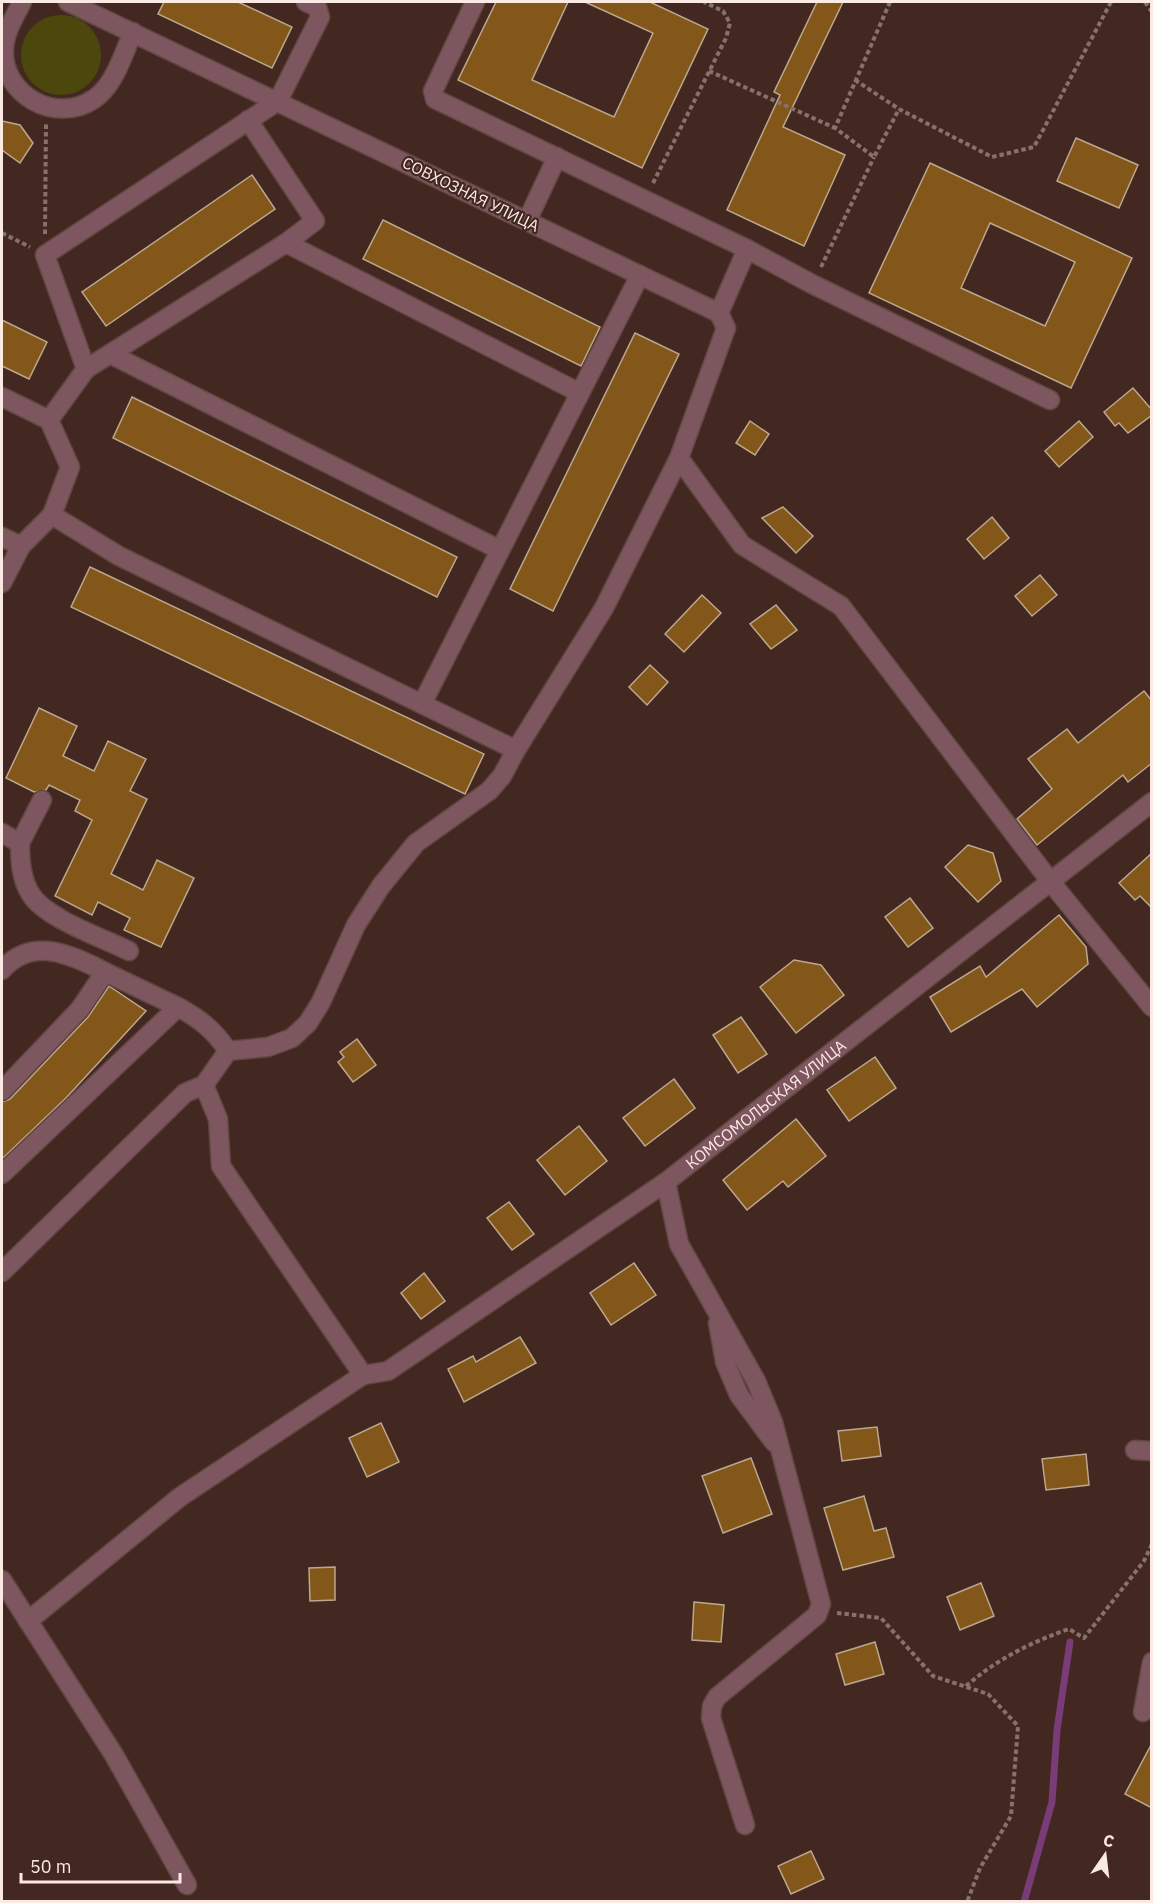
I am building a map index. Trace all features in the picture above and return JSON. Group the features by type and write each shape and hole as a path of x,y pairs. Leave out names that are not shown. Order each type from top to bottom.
{"street":[{"path":"22,2 10,26 4,48 6,70 16,88 35,103 54,109 76,108 95,99 107,86 133,32"},
{"path":"86,369 45,255 278,101 320,17 317,7 306,2"},
{"path":"475,2 433,91 435,99 747,249 812,284 1050,400"},
{"name":"СОВХОЗНАЯ УЛИЦА","path":"79,4 719,313"},
{"path":"49,420 86,369 286,243 315,221 249,120"},
{"path":"527,221 557,157"},
{"path":"286,243 580,393"},
{"path":"2,1272 185,1093 204,1085 228,1051 268,1047 292,1038 308,1023 321,1002 356,925 381,886 416,843 489,791 502,776 604,608 678,458 726,328 719,313 747,249"},
{"path":"422,704 640,275"},
{"path":"110,354 500,550"},
{"path":"2,397 49,420 70,467 52,515 21,546 2,583"},
{"path":"678,458 742,545 842,606 1050,881 1152,1007"},
{"path":"52,515 119,556 516,750"},
{"path":"2,537 21,546"},
{"path":"42,800 20,843 20,867 30,894 45,909 129,951"},
{"name":"КОМСОМОЛЬСКАЯ УЛИЦА","path":"363,1375 388,1371 666,1182 1152,802"},
{"path":"2,833 20,843"},
{"path":"2,969 14,958 33,951 55,950 76,957 178,1007 209,1026 228,1051"},
{"path":"2,1091 80,1010 105,972"},
{"path":"2,1174 178,1007"},
{"path":"28,1621 180,1497 363,1375 221,1166 218,1119 204,1085"},
{"path":"666,1182 679,1245 756,1381 773,1422 821,1604 817,1615 717,1698 712,1706 711,1718 745,1825"},
{"path":"2,1580 114,1755 187,1886"},
{"path":"1143,1712 1152,1662"}],"path":[{"path":"644,199 726,38 729,23 723,11 704,2"},
{"path":"835,128 890,2"},
{"path":"855,80 899,109 992,157 1034,147 1111,2"},
{"path":"1144,2 1152,12"},
{"path":"710,71 835,128 874,157"},
{"path":"2,232 45,255 46,106"},
{"path":"812,284 899,109"},
{"path":"965,1686 991,1664 1047,1636 1069,1629 1083,1638 1144,1561 1152,1544"},
{"path":"821,1604 834,1612 881,1618 933,1676 988,1694 1018,1726 1011,1816 980,1868 967,1902"}],"shaded area":[{"path":"61,15 76,18 89,27 98,40 101,55 98,70 89,83 76,92 61,95 46,92 33,83 24,70 21,55 24,40 33,27 46,18"}],"building":[{"path":"164,2 238,2 292,27 272,68 158,14"},
{"path":"496,2 568,2 532,80 614,117 653,33 585,2 650,2 708,29 642,168 458,80"},
{"path":"817,2 843,2 783,127 845,155 804,246 727,210 780,95 774,92"},
{"path":"2,121 20,125 33,143 20,163 2,150"},
{"path":"1076,138 1138,165 1119,208 1057,181"},
{"path":"930,163 1132,258 1071,388 869,293","holes":["990,223 1075,262 1045,326 961,288"]},
{"path":"252,175 275,209 106,326 82,292"},
{"path":"383,220 600,327 581,366 363,259"},
{"path":"2,320 47,342 29,379 2,366"},
{"path":"635,333 679,354 553,611 510,589"},
{"path":"1133,388 1152,410 1152,415 1128,433 1119,423 1115,426 1104,412"},
{"path":"132,397 457,557 437,597 113,438"},
{"path":"750,421 769,434 755,455 736,443"},
{"path":"1079,421 1093,437 1059,467 1045,451"},
{"path":"783,507 813,536 796,553 762,518"},
{"path":"992,517 1009,538 984,559 967,539"},
{"path":"90,567 484,754 465,794 71,607"},
{"path":"1040,575 1057,595 1032,616 1015,596"},
{"path":"702,595 721,613 684,652 665,634"},
{"path":"776,605 797,630 771,649 750,624"},
{"path":"650,665 668,682 647,705 629,687"},
{"path":"1144,691 1152,701 1152,763 1128,782 1123,775 1037,845 1017,819 1052,789 1028,759 1067,729 1078,743"},
{"path":"39,708 77,726 63,756 94,771 108,741 146,759 130,791 147,799 111,874 143,890 157,860 194,878 161,947 124,930 130,918 98,902 92,915 55,896 92,820 75,811 80,800 49,785 46,790 34,792 6,778"},
{"path":"968,845 993,853 1001,881 978,902 945,867"},
{"path":"1152,853 1152,908 1140,896 1135,900 1119,883"},
{"path":"910,898 933,928 908,947 885,917"},
{"path":"1059,915 1086,947 1088,964 1037,1007 1022,989 951,1032 930,997 980,966 986,977"},
{"path":"794,960 821,965 844,995 796,1033 760,987"},
{"path":"109,986 146,1011 66,1098 2,1159 2,1102 10,1099 88,1017"},
{"path":"741,1017 767,1054 738,1073 713,1035"},
{"path":"357,1039 376,1065 353,1082 338,1062 344,1057 340,1052"},
{"path":"875,1057 896,1088 849,1121 827,1090"},
{"path":"674,1079 695,1108 645,1146 623,1118"},
{"path":"796,1119 826,1156 788,1187 783,1181 747,1210 723,1180"},
{"path":"579,1126 607,1161 565,1195 537,1160"},
{"path":"509,1202 534,1234 512,1250 487,1218"},
{"path":"634,1263 656,1295 611,1325 590,1293"},
{"path":"424,1273 445,1301 421,1319 401,1293"},
{"path":"520,1337 536,1363 464,1402 448,1369 473,1356 476,1362"},
{"path":"381,1423 399,1462 367,1477 349,1438"},
{"path":"877,1427 881,1456 842,1461 838,1431"},
{"path":"1086,1454 1089,1485 1046,1490 1042,1459"},
{"path":"751,1458 772,1514 723,1533 702,1476"},
{"path":"864,1496 874,1531 886,1528 894,1557 843,1570 824,1508"},
{"path":"335,1567 335,1600 310,1601 309,1568"},
{"path":"981,1583 994,1616 960,1630 947,1597"},
{"path":"694,1602 724,1605 721,1642 692,1640"},
{"path":"875,1642 884,1674 845,1685 836,1654"},
{"path":"1152,1743 1152,1808 1125,1794"},
{"path":"811,1851 824,1879 791,1894 778,1866"}],"waterway":[{"path":"1024,1902 1052,1802 1057,1730 1070,1642"}]}
